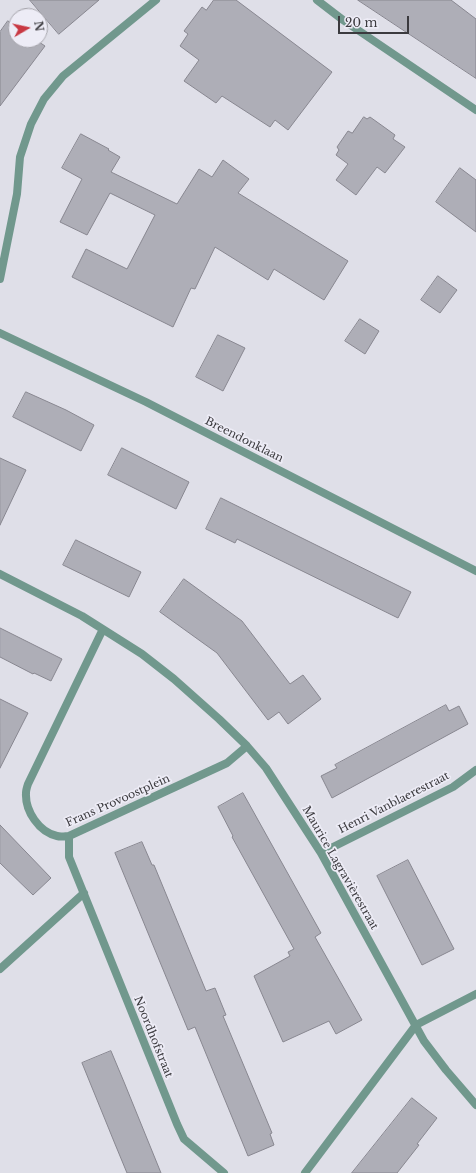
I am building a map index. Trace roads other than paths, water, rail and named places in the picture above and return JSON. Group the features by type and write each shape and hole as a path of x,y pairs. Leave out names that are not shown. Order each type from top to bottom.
{"street":[{"path":"0,279 17,194 20,156 31,124 44,99 63,76 156,0"},
{"path":"317,0 343,20 476,110"},
{"name":"Breendonklaan","path":"0,333 146,402 476,571"},
{"name":"Maurice Lagravièrestraat","path":"0,574 82,616 142,654 174,679 247,746 266,768 321,853 433,1054 476,1105"},
{"name":"Frans Provoostplein","path":"103,629 28,784 26,793 27,802 32,817 41,828 57,836 70,836 227,763 247,746"},
{"name":"Henri Vanblaerestraat","path":"321,853 453,787 476,770"},
{"name":"Noordhofstraat","path":"70,836 69,857 168,1105 184,1139 224,1173"},
{"path":"0,969 84,894"},
{"path":"305,1173 416,1025 476,994"}]}
